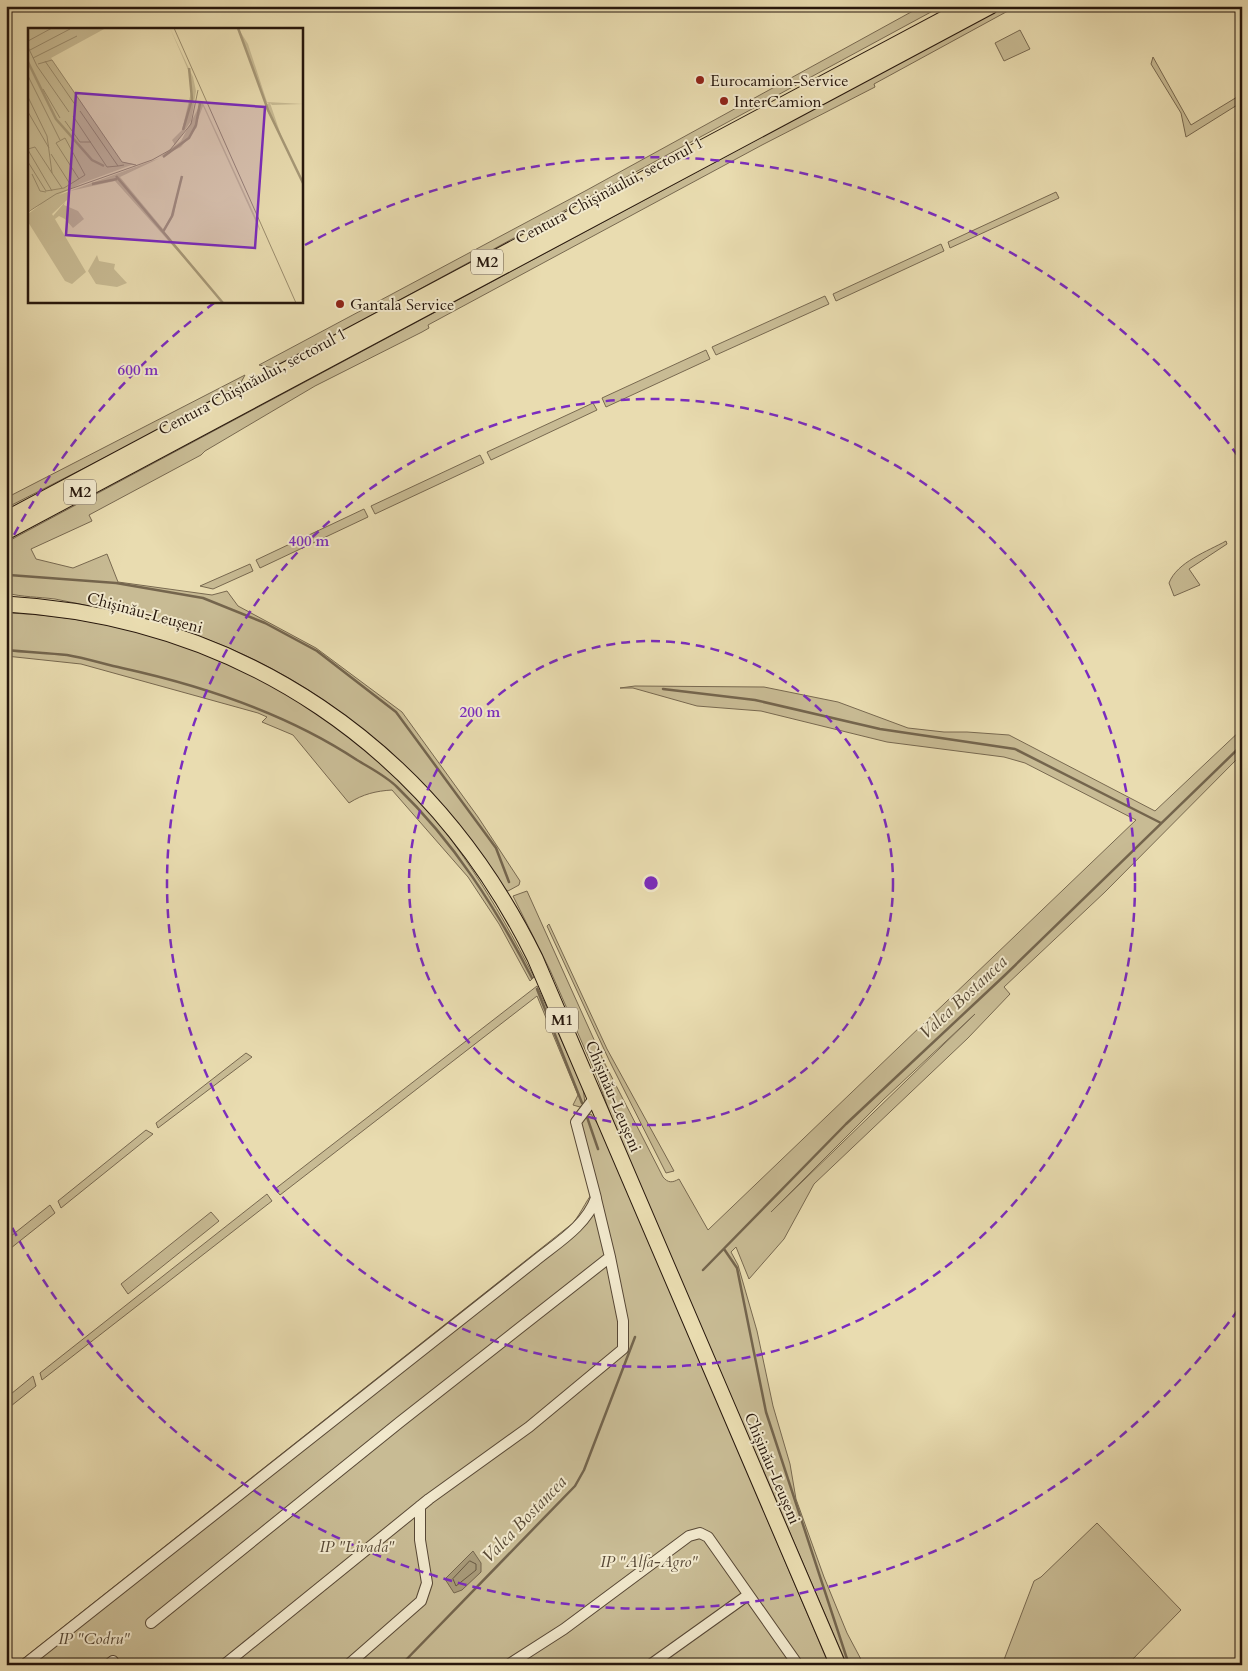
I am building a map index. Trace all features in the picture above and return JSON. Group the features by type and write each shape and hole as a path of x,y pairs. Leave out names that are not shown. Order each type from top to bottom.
{"highway":[{"name":"Centura Chișinăului, sectorul 1","path":"6,519 968,6"},
{"name":"Centura Chișinăului, sectorul 1","path":"6,532 991,6"},
{"path":"6,598 42,607"},
{"name":"M1","path":"6,604 42,607"},
{"name":"Chișinău-Leușeni","path":"42,607 130,623 178,636 226,654 303,695 334,715 381,753 436,808 478,863 507,906 538,965 838,1665"}],"street":[{"path":"224,1665 420,1506 528,1427 623,1349 623,1321 610,1257 576,1122 595,1097"},
{"path":"24,1665 535,1261 585,1219 592,1210 596,1198"},
{"path":"151,1623 400,1422 610,1257"},
{"path":"348,1665 421,1601 427,1583 420,1540 420,1506"},
{"path":"508,1665 564,1629 689,1536 700,1532 708,1537 798,1665"},
{"path":"650,1665 748,1595"}],"green space":[{"path":"922,6 942,6 274,368 259,365 587,190"},
{"path":"1006,6 1017,6 874,84 875,87 762,145 428,325 429,328 422,332 315,386 201,455 89,515 92,521 31,549 36,559 73,568 107,554 118,582 212,595 227,591 238,606 316,648 402,712 478,817 520,881 519,885 508,891 506,890 471,842 435,798 396,758 354,722 309,690 260,663 208,639 151,621 103,609 55,599 6,593 6,543 16,537"},
{"path":"1020,30 1030,49 1004,61 995,43"},
{"path":"1153,57 1191,125 1242,94 1242,102 1186,137 1181,113 1151,64"},
{"path":"1056,192 1059,198 950,248 948,242"},
{"path":"941,244 944,251 836,301 833,294"},
{"path":"825,296 829,304 716,355 712,347"},
{"path":"706,350 710,359 606,407 602,398"},
{"path":"245,375 237,390 6,508 6,498"},
{"path":"593,403 597,410 491,460 487,452"},
{"path":"480,455 484,463 375,514 371,506"},
{"path":"364,509 368,517 260,568 256,560"},
{"path":"1226,541 1227,544 1189,569 1200,585 1174,596 1169,583 1179,569 1194,558"},
{"path":"250,564 253,571 213,589 200,586"},
{"path":"6,613 59,617 111,626 163,640 214,658 262,681 309,708 353,738 415,795 454,844 489,895 534,977 530,981 499,924 468,877 392,790 359,797 349,803 293,735 262,722 267,717 258,713 81,664 6,656"},
{"path":"635,686 764,687 838,702 908,728 944,732 1009,735 1155,811 1242,729 1242,754 1105,892 1004,987 1010,994 968,1038 814,1184 784,1239 749,1279 736,1247 731,1252 738,1265 757,1331 773,1406 790,1464 796,1499 824,1577 847,1633 864,1665 847,1665 618,1135 595,1072 550,970 513,896 527,891 605,1064 663,1177 670,1182 679,1179 708,1230 1136,820 1025,763 1004,757 887,742 761,711 697,706 633,688 620,688","holes":["975,1014 771,1212 884,1099"]},
{"path":"549,924 607,1049 674,1171 666,1173 609,1060 547,926"},
{"path":"537,986 583,1088 585,1103 580,1107 573,1105 578,1095 537,996 280,1195 275,1189"},
{"path":"246,1053 252,1057 158,1128 156,1123"},
{"path":"591,1114 603,1132 829,1665 15,1665 573,1223 597,1188 581,1123 585,1116"},
{"path":"146,1130 153,1134 61,1208 58,1201"},
{"path":"267,1194 272,1201 42,1380 40,1373"},
{"path":"50,1205 55,1213 6,1252 6,1240"},
{"path":"211,1212 219,1221 128,1294 121,1284"},
{"path":"33,1376 36,1386 6,1410 6,1398"},
{"path":"1097,1523 1181,1610 1127,1665 1002,1665 1034,1581 1041,1577"}],"water":[{"path":"473,1551 481,1563 481,1572 462,1590 454,1593 445,1579"}],"waterway":[{"path":"9,575 116,583 203,598 265,623 317,651 396,712 496,848 509,882"},
{"path":"6,650 74,656 153,675 214,693 244,703 302,728 378,772 393,783 418,808 455,853 504,926 532,978"},
{"path":"663,689 755,700 880,729 1015,749 1161,823"},
{"name":"Valea Bostancea","path":"703,1270 846,1124 1004,976 1242,745"},
{"path":"537,989 582,1103"},
{"path":"587,1117 598,1149"},
{"path":"724,1249 737,1268 766,1412 849,1665"},
{"name":"Valea Bostancea","path":"401,1665 575,1486 584,1470 635,1337"}],"place":[{"name":"Eurocamion-Service","path":"700,80"},
{"name":"InterCamion","path":"724,101"},
{"name":"Gantala Service","path":"340,304"}],"park label":[{"name":"IP \"Livada\"","path":"357,1546"},
{"name":"IP \"Alfa-Agro\"","path":"649,1561"},
{"name":"IP \"Codru\"","path":"94,1638"}]}
